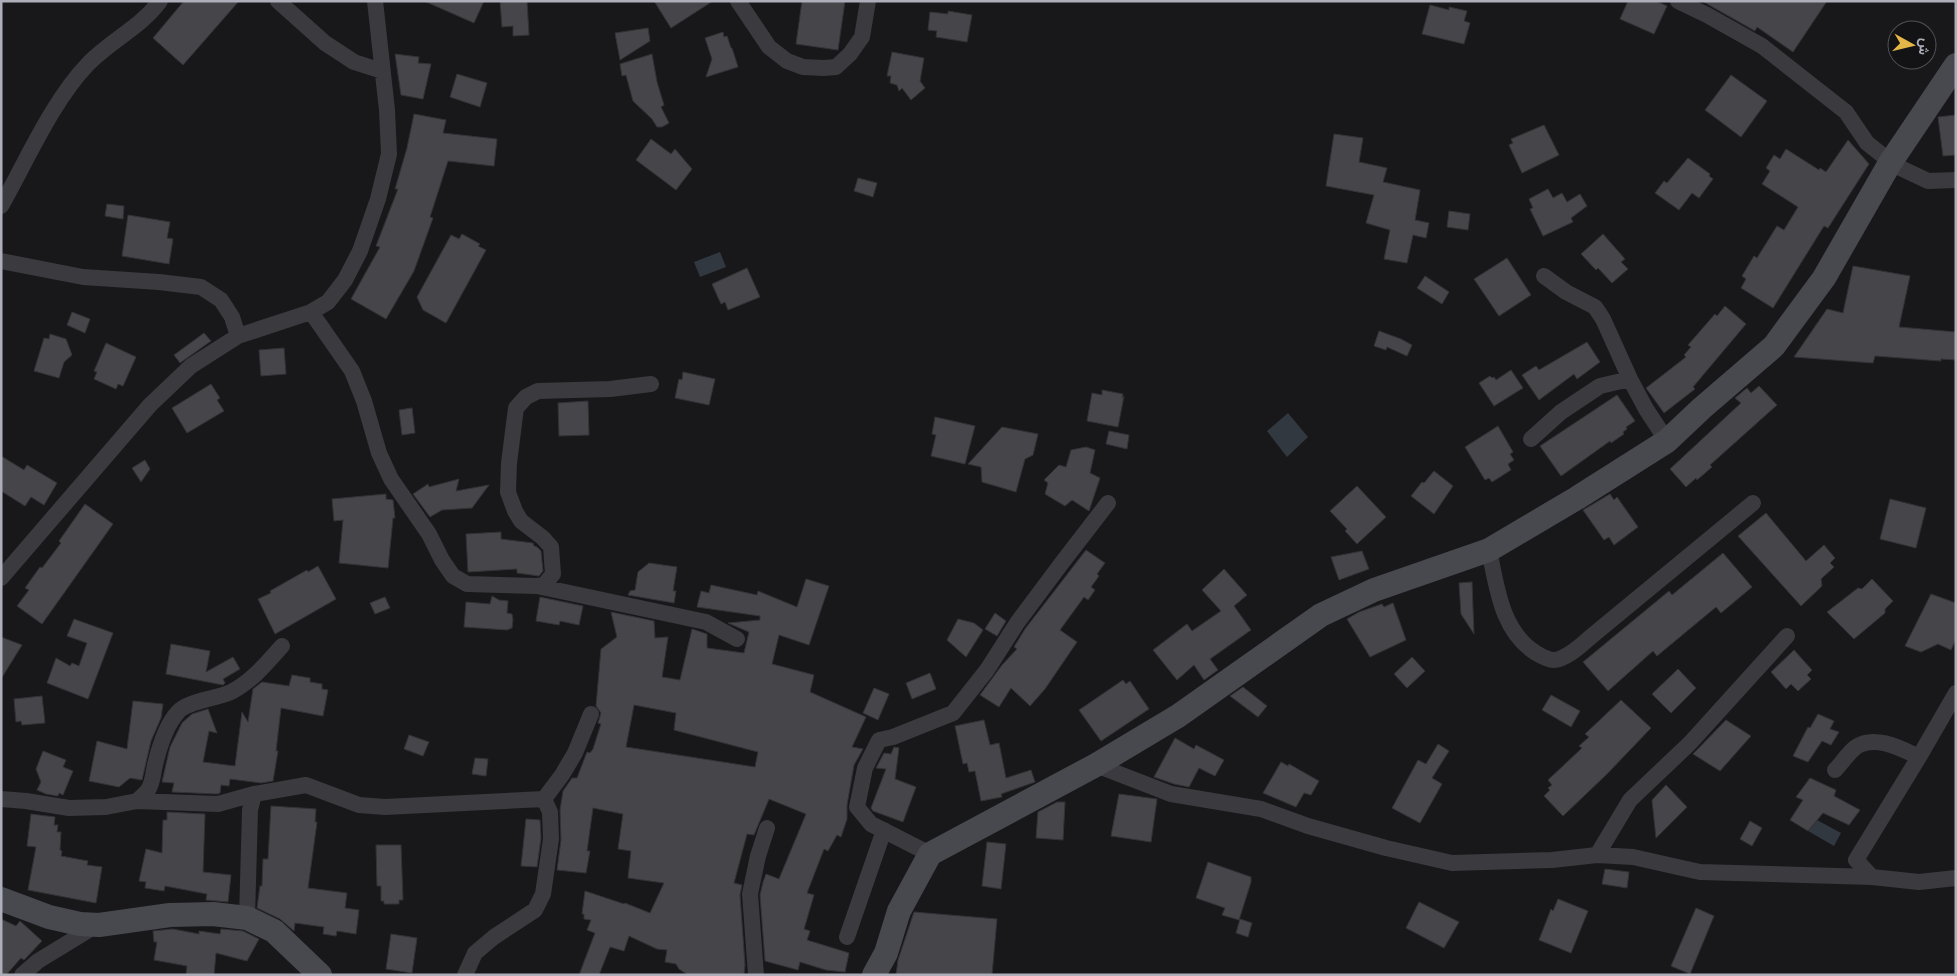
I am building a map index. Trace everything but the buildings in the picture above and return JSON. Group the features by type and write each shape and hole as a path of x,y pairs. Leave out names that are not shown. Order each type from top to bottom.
{"street":[{"path":"1,206 67,90 88,64 150,15 160,1"},
{"path":"278,1 325,43 354,62 382,71"},
{"path":"1,578 150,405 192,366 238,336 311,312 328,302 345,280 360,251 378,199 389,154 387,110 374,1"},
{"path":"738,1 769,47 787,61 803,67 824,68 836,67 850,54 862,37 868,1"},
{"path":"1678,1 1762,46 1846,112 1867,143 1891,162 1928,181 1956,180"},
{"path":"874,975 886,953 899,911 930,854 1096,764 1178,716 1321,615 1374,590 1489,550 1577,498 1667,441 1774,346 1824,278 1891,162 1956,65"},
{"path":"1,261 83,277 201,287 221,300 232,317 238,336"},
{"path":"1544,276 1566,292 1595,307 1603,319 1630,379 1646,409 1667,441"},
{"path":"311,312 352,371 364,401 379,453 391,479 429,534 442,560 453,576 467,584 537,586 544,585 553,574 553,559 550,547 543,538 521,522 508,492 509,463 516,408 526,397 538,391 610,389 651,384"},
{"path":"1531,440 1561,412 1600,386 1630,379"},
{"path":"930,854 871,824 857,807 865,768 878,740 893,737 953,713 987,670 1017,623 1108,502"},
{"path":"1489,550 1502,608 1517,636 1528,648 1543,658 1555,660 1566,656 1593,635 1753,503"},
{"path":"537,586 566,594 624,603 706,622 737,639"},
{"path":"1597,855 1630,800 1690,743 1787,636"},
{"path":"137,801 148,790 152,782 155,764 165,734 178,712 187,706 210,700 232,691 253,676 282,646"},
{"path":"1872,877 1856,860 1956,693"},
{"path":"1,799 69,808 106,807 137,801 218,804 254,794 306,786 359,805 386,808 544,799 562,775 575,753 591,714"},
{"path":"1835,770 1857,746 1874,742 1890,744 1919,757"},
{"path":"1096,764 1171,794 1261,809 1308,826 1444,862 1489,863 1552,860 1597,855 1633,857 1700,872 1872,877 1919,882 1956,878"},
{"path":"247,918 250,810 254,794"},
{"path":"465,975 475,954 494,937 535,910 542,894 551,839 550,812 544,799"},
{"path":"756,975 750,894 758,856 767,828"},
{"path":"847,937 884,830"},
{"path":"1,900 50,917 80,924 99,925 170,915 213,914 247,918 274,931 320,975"},
{"path":"22,975 38,961 99,925"}],"shaded area":[{"path":"720,252 726,267 700,277 694,262"},
{"path":"1288,413 1308,437 1287,457 1267,431"},
{"path":"1817,820 1841,833 1834,846 1808,831"}]}
